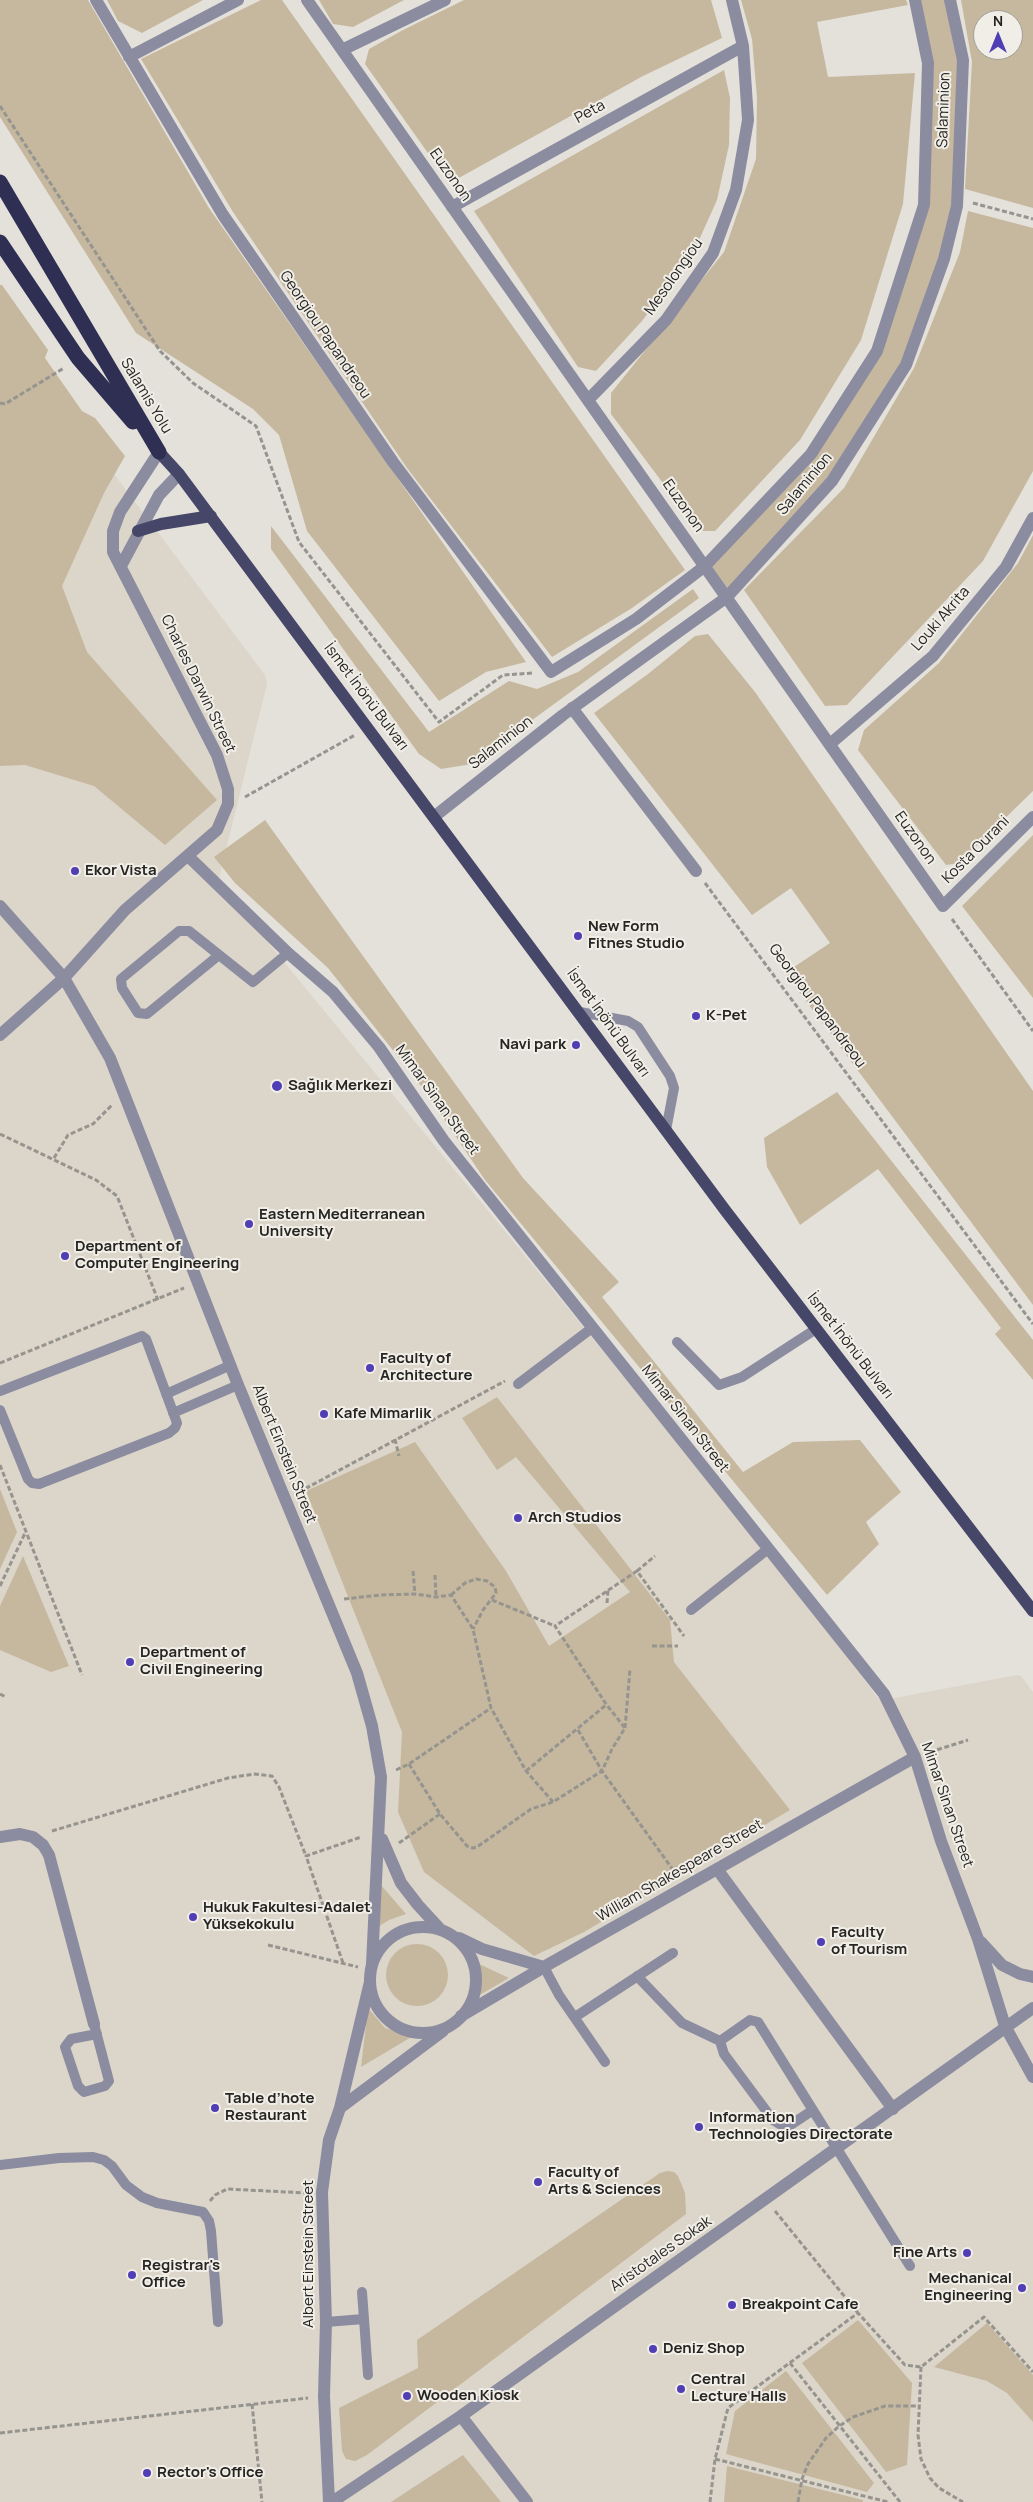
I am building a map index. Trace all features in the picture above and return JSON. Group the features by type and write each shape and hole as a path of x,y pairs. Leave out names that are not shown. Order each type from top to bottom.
{"highway":[{"name":"Salamis Yolu","path":"0,182 159,452"},
{"name":"Salamis Yolu","path":"0,242 78,358 159,452"}],"main road":[{"name":"İsmet İnönü Bulvarı","path":"159,452 179,474 211,516 666,1130 816,1329 1033,1611"},
{"path":"138,531 161,524 211,516"}],"street":[{"name":"Georgiou Papandreou","path":"96,0 223,215 393,462 551,672"},
{"path":"129,57 238,0"},
{"name":"Euzonon","path":"307,0 943,906"},
{"path":"342,50 445,0"},
{"name":"Mesolongiou","path":"588,400 666,320 713,253 736,190 748,120 743,46 732,0"},
{"name":"Salaminion","path":"551,672 636,619 705,566 811,454 877,351 924,205 928,63 914,0"},
{"name":"Salaminion","path":"434,816 568,712 727,597 832,482 906,365 944,259 958,199 962,60 950,0"},
{"name":"Peta","path":"452,207 743,46"},
{"name":"Charles Darwin Street","path":"0,1035 64,978 125,910 189,857 217,830 228,804 228,789 217,754 113,552 113,532 120,512 159,452"},
{"path":"121,566 138,531 159,495 179,474"},
{"name":"Louki Akrita","path":"830,744 933,656 1006,567 1033,518"},
{"path":"568,712 696,871"},
{"name":"Kosta Ourani","path":"943,906 1033,817"},
{"name":"Mimar Sinan Street","path":"189,857 288,953 333,992 378,1047 444,1141 884,1694 915,1757 941,1841 978,1939 1005,2026 1033,2077"},
{"name":"Albert Einstein Street","path":"0,906 64,978 110,1058 238,1385 357,1674 372,1726 381,1777 371,1972 340,2108 329,2140 322,2192 326,2322 324,2396 330,2502"},
{"name":"William Shakespeare Street","path":"461,2016 915,1757"},
{"path":"379,1832 401,1883 441,1930"},
{"path":"0,1837 20,1834 33,1837 43,1845 49,1855 96,2029"},
{"path":"717,1869 893,2109"},
{"path":"451,2025 438,2030 424,2032 398,2026 377,2008 371,1972 378,1951 387,1940 399,1932 413,1927 441,1930 482,1949 544,1968"},
{"path":"340,2108 451,2025 470,2004 475,1989 476,1974 472,1959 464,1946 453,1936"},
{"path":"978,1939 1002,1965 1020,1974 1033,1977"},
{"name":"Aristotales Sokak","path":"330,2502 461,2416 893,2109 1005,2026 1033,2008"},
{"path":"461,2416 527,2502"}],"lane":[{"path":"219,955 147,1014 138,1012 122,988 121,979 179,931 189,931 253,982 288,953"},
{"path":"580,1012 628,1021 638,1027 670,1076 674,1088 666,1130"},
{"path":"518,1384 592,1328"},
{"path":"677,1342 719,1385 742,1377 816,1329"},
{"path":"0,1391 142,1336 146,1339 177,1423 175,1428 169,1433 39,1484 32,1483 28,1478 0,1410"},
{"path":"166,1394 231,1365"},
{"path":"173,1413 238,1385"},
{"path":"691,1610 768,1550"},
{"path":"575,2017 673,1953"},
{"path":"544,1968 559,1995 605,2062"},
{"path":"638,1976 682,2023 720,2041 724,2054 773,2120 786,2128 812,2110"},
{"path":"720,2041 750,2020 758,2022 910,2266"},
{"path":"96,2029 110,2081 105,2086 84,2092 78,2086 65,2047 72,2039 96,2029"},
{"path":"0,2165 58,2158 93,2157 104,2160 112,2166 126,2185 142,2197 157,2203 203,2212 209,2221 211,2231 218,2322"},
{"path":"362,2292 368,2374"},
{"path":"326,2322 364,2319"}],"path":[{"path":"0,106 160,351 193,383 256,426 300,542 439,722 504,675 551,672"},
{"path":"958,199 1033,219"},
{"path":"0,403 5,404 78,358"},
{"path":"228,804 242,799 368,728"},
{"name":"Georgiou Papandreou","path":"696,871 1033,1324"},
{"path":"943,906 1033,1030"},
{"path":"54,1158 68,1135 93,1124 110,1107 125,1097"},
{"path":"0,1134 96,1180 116,1196 158,1300"},
{"path":"0,1363 199,1283"},
{"path":"285,1499 506,1380"},
{"path":"395,1440 399,1456"},
{"path":"0,1465 82,1674"},
{"path":"0,1586 25,1532"},
{"path":"555,1626 637,1571 656,1556"},
{"path":"413,1571 415,1594"},
{"path":"637,1571 684,1636"},
{"path":"434,1575 436,1597"},
{"path":"327,1600 415,1594 436,1597 451,1595 465,1583 482,1580 495,1587 496,1593 472,1629"},
{"path":"607,1602 608,1590"},
{"path":"451,1595 472,1629 491,1708 526,1772 553,1802"},
{"path":"492,1600 555,1626 624,1728"},
{"path":"652,1646 678,1646"},
{"path":"410,1764 440,1814 467,1846 472,1848 530,1809 553,1802 602,1771 612,1748 624,1728 630,1669"},
{"path":"0,1694 6,1697"},
{"path":"526,1772 578,1730 606,1704"},
{"path":"381,1777 410,1764 491,1708"},
{"path":"578,1730 602,1771 686,1887"},
{"path":"915,1757 968,1740"},
{"path":"33,1837 228,1778 254,1774 272,1776 280,1787 306,1856 342,1963"},
{"path":"386,1852 440,1814"},
{"path":"306,1856 379,1832"},
{"path":"268,1945 371,1972"},
{"path":"203,2212 215,2195 227,2189 322,2192"},
{"path":"766,2200 858,2313 905,2365 921,2367 984,2317 1033,2372"},
{"path":"710,2502 715,2459 728,2408 858,2313"},
{"path":"790,2363 838,2427 900,2502"},
{"path":"921,2367 919,2447 924,2468 939,2488 963,2502"},
{"path":"0,2433 324,2396"},
{"path":"252,2404 262,2502"},
{"path":"798,2502 802,2479 816,2450 838,2427 853,2417 885,2406 920,2406"},
{"path":"715,2459 802,2479 888,2502"}],"shaded area":[{"path":"0,0 88,0 209,208 526,662 486,672 439,701 307,531 279,435 253,409 136,333 0,117"},
{"path":"107,0 203,0 142,33 118,21"},
{"path":"261,0 282,0 685,570 632,608 552,657 407,468 233,212 141,59"},
{"path":"319,0 404,0 353,27 333,24"},
{"path":"464,0 711,0 722,38 643,76 457,179 442,173 365,64 369,49"},
{"path":"741,0 906,0 908,5 817,22 828,77 915,73 903,204 861,340 800,440 715,531 699,531 611,414 611,393 724,252 756,159 757,98 752,39"},
{"path":"915,0 950,0 963,60 957,206 906,365 832,481 727,597 705,566 811,454 877,351 924,205 928,63"},
{"path":"961,0 1033,0 1033,208 965,189 972,62"},
{"path":"724,70 730,98 729,145 717,200 695,249 642,321 596,371 578,367 474,211"},
{"path":"968,211 1033,228 1033,471 983,561 847,705 825,706 744,590 844,488 914,368 960,252"},
{"path":"0,285 2,285 48,350 45,358 82,411 95,418 125,456 104,493 62,586 87,652 217,800 165,845 94,786 25,765 0,766"},
{"name":"Eastern Mediterranean University","path":"0,308 39,374 265,675 267,684 219,878 221,885 777,1563 878,1698 884,1700 1017,1675 1021,1676 1033,1692 1033,2502 0,2502"},
{"path":"271,526 429,732 509,681 537,689 578,672 693,589 699,598 472,764 441,769 419,754 271,549"},
{"path":"1033,535 1033,791 959,863 946,865 858,750 864,730 939,663 1018,563"},
{"path":"708,634 755,692 1033,1091 1033,1305 785,973 830,943 791,888 752,915 594,713 648,674 695,636"},
{"path":"265,820 523,1178 619,1282 602,1297 743,1472 793,1442 860,1440 901,1492 866,1522 879,1544 827,1595 485,1180 425,1091 328,968 235,883 214,857"},
{"path":"1033,835 1033,998 962,906"},
{"path":"837,1092 1033,1340 1033,1380 995,1334 1001,1328 878,1169 800,1225 767,1167 764,1138"},
{"path":"497,1397 670,1620 674,1662 790,1810 584,1932 534,1956 424,1872 398,1812 402,1732 306,1491 415,1442 506,1571 549,1646 630,1592 516,1457 497,1470 462,1418"},
{"path":"0,1489 17,1532 0,1569"},
{"path":"23,1556 69,1666 51,1672 0,1650 0,1606"},
{"path":"381,1885 406,1914 389,1920 373,1930"},
{"path":"411,1944 423,1944 439,1953 446,1963 448,1975 446,1987 439,1997 423,2006 411,2006 400,2001 391,1992 386,1981 386,1969 391,1958 400,1949"},
{"path":"477,1963 509,1978 478,1996"},
{"path":"368,2008 385,2028 413,2036 361,2067"},
{"path":"674,2172 678,2176 685,2193 686,2214 367,2455 355,2461 346,2459 342,2451 339,2408 418,2368 417,2340 660,2173"},
{"path":"858,2320 912,2383 907,2465 886,2472 802,2363"},
{"path":"987,2323 1033,2375 1033,2422 1007,2393 987,2381 934,2367"},
{"path":"786,2371 874,2483 867,2492 726,2454 735,2411"},
{"path":"463,2455 501,2502 391,2502"},
{"path":"727,2466 863,2500 863,2502 724,2502"}],"place":[{"name":"Ekor Vista","path":"75,871"},
{"name":"New Form Fitnes Studio","path":"578,936"},
{"name":"K-Pet","path":"696,1016"},
{"name":"Navi park","path":"576,1045"},
{"name":"Sağlık Merkezi","path":"277,1086"},
{"name":"Eastern Mediterranean University","path":"249,1224"},
{"name":"Department of Computer Engineering","path":"65,1256"},
{"name":"Faculty of Architecture","path":"370,1368"},
{"name":"Kafe Mimarlik","path":"324,1414"},
{"name":"Arch Studios","path":"518,1518"},
{"name":"Department of Civil Engineering","path":"130,1662"},
{"name":"Hukuk Fakultesi-Adalet Yüksekokulu","path":"193,1917"},
{"name":"Faculty of Tourism","path":"821,1942"},
{"name":"Table d’hote Restaurant","path":"215,2108"},
{"name":"Information Technologies Directorate","path":"699,2127"},
{"name":"Faculty of Arts & Sciences","path":"538,2182"},
{"name":"Fine Arts","path":"967,2253"},
{"name":"Registrar's Office","path":"132,2275"},
{"name":"Mechanical Engineering","path":"1022,2288"},
{"name":"Breakpoint Cafe","path":"732,2305"},
{"name":"Deniz Shop","path":"653,2349"},
{"name":"Central Lecture Halls","path":"681,2389"},
{"name":"Wooden Kiosk","path":"407,2396"},
{"name":"Rector's Office","path":"147,2473"}]}
